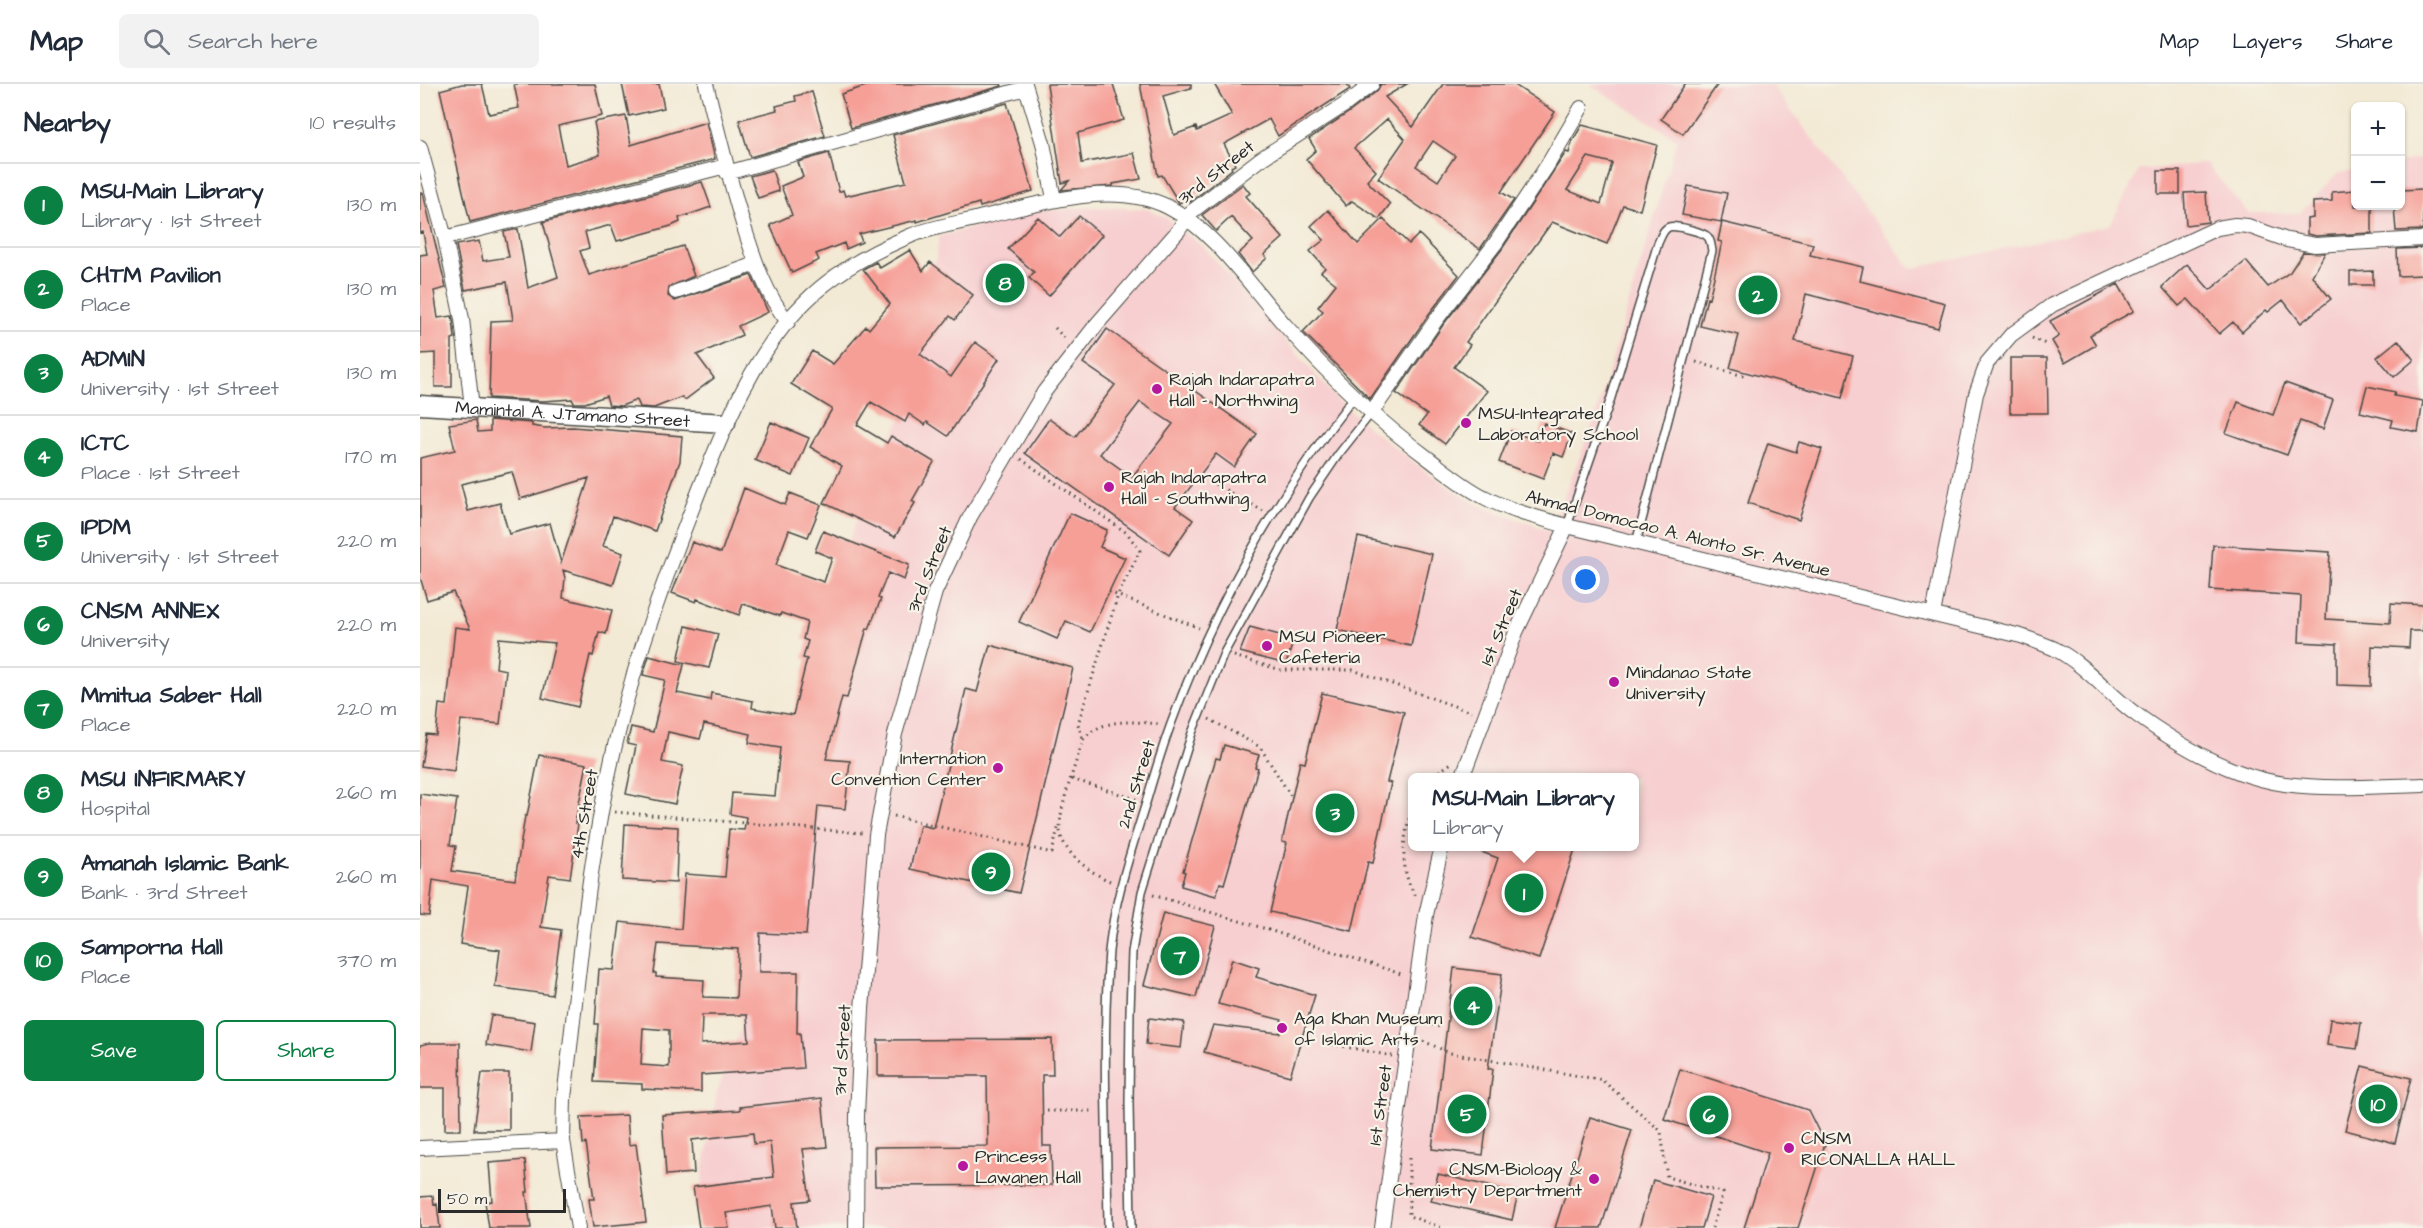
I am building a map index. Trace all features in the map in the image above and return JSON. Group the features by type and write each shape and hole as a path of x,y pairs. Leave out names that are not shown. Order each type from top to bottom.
{"street":[{"path":"706,84 727,170 756,264 768,293 788,322"},
{"name":"3rd Street","path":"856,1228 857,1115 862,1010 876,835 895,734 935,592 970,517 1044,392 1097,324 1178,231 1185,219 1199,205 1259,160 1346,104 1372,84"},
{"path":"445,238 727,170 1026,86 1043,143 1054,199"},
{"path":"1372,412 1413,352 1495,244 1547,166 1581,108"},
{"path":"420,147 445,238 462,319 472,408"},
{"name":"Ahmad Domocao A. Alonto Sr. Avenue","path":"726,423 751,377 788,322 806,301 834,277 913,235 1054,199 1126,196 1150,200 1171,208 1214,244 1306,349 1354,397 1402,439 1464,486 1485,498 1512,510 1567,526 2020,636 2056,650 2086,672 2127,708 2167,737 2248,775 2283,784 2314,787 2423,785"},
{"path":"1933,614 1976,394 1987,363 2011,334 2052,305 2217,228 2235,225 2248,226 2287,240 2315,245 2423,239"},
{"path":"676,292 756,264"},
{"name":"Mamintal A. J.Tamano Street","path":"420,405 726,423"},
{"name":"4th Street","path":"578,1228 563,1141 564,1098 601,811 618,732 651,617 726,423"},
{"name":"1st Street","path":"1464,773 1516,632 1567,526"},
{"name":"1st Street","path":"1382,1228 1416,979 1441,851"},
{"path":"420,1148 563,1141"}],"lane":[{"path":"1567,526 1610,401 1658,243 1662,232 1675,226 1704,234 1709,238 1710,261 1682,358 1636,543"},
{"name":"2nd Street","path":"1108,1228 1106,1112 1109,950 1120,885 1170,725 1210,632 1272,516 1320,441 1354,397"},
{"name":"2nd Street","path":"1131,1228 1130,1011 1132,952 1142,892 1200,713 1224,653 1310,498 1338,455 1372,412"}],"path":[{"path":"1682,358 1747,377"},
{"path":"1008,450 1126,533 1140,551 1118,595 1078,724 1083,740"},
{"path":"1215,484 1272,516"},
{"path":"1109,592 1210,632"},
{"path":"1224,653 1281,670 1353,670 1485,717"},
{"path":"1200,713 1260,747 1292,798"},
{"path":"881,813 1052,853 1083,740 1090,732 1117,723 1138,721 1170,725"},
{"path":"1072,779 1146,803"},
{"path":"601,811 876,835"},
{"path":"1061,817 1060,832 1071,853 1095,874 1120,885"},
{"path":"1408,825 1404,840 1405,864 1411,890 1428,908"},
{"path":"1142,892 1263,928 1416,979"},
{"path":"1408,1034 1450,1053 1602,1080 1661,1131 1667,1177 1724,1193 1712,1228"},
{"path":"1326,1042 1405,1058"},
{"path":"1047,1111 1106,1112"},
{"path":"1408,1148 1409,1216 1443,1228"}],"shaded area":[{"name":"Mindanao State University","path":"1589,84 1771,84 1911,269 2110,225 2139,170 2206,163 2248,213 2300,213 2337,174 2351,171 2351,210 2405,210 2405,161 2423,158 2423,1228 703,1228 702,1180 717,1092 740,1030 743,937 780,766 829,598 862,504 918,379 939,236 1038,211 1095,207 1147,209 1167,218 1205,248 1333,395 1367,426 1428,473 1478,505 1550,531 1595,418 1677,139"}],"building":[{"path":"462,84 482,84 489,114 519,108 514,84 595,84 602,116 558,126 566,165 600,155 594,122 626,116 631,145 706,122 715,159 470,222 440,90"},
{"path":"622,84 659,84 664,108 629,116"},
{"path":"872,84 1001,84 1002,86 851,128 841,94"},
{"path":"1047,84 1113,84 1124,120 1078,133 1082,163 1134,153 1141,179 1113,184 1113,186 1061,190 1069,181 1062,183"},
{"path":"1140,84 1191,84 1191,88 1163,96 1174,135 1196,127 1197,131 1232,115 1214,84 1347,84 1350,89 1278,136 1269,119 1224,144 1235,165 1231,167 1232,169 1190,202 1187,199 1179,203 1162,175 1158,176"},
{"path":"1381,84 1407,84 1385,97 1413,127 1443,84 1513,84 1555,112 1501,192 1514,200 1480,249 1378,178 1405,139 1387,119 1354,148 1376,171 1367,181 1390,204 1379,219 1352,201 1346,206 1306,159 1316,150 1309,139 1377,91","holes":["1433,141 1455,156 1438,181 1416,166"]},
{"path":"1685,84 1718,84 1683,134 1661,119"},
{"path":"812,92 825,136 750,157 739,120 777,110 776,106 796,101 795,96"},
{"path":"1007,103 1033,191 980,207 979,203 917,222 917,220 859,234 862,242 846,249 844,243 816,254 819,260 792,273 770,225 792,215 781,186 803,177 798,162 829,153 839,192 843,190 845,196 906,182 893,135"},
{"path":"1582,125 1657,145 1640,210 1623,205 1607,244 1552,222 1466,342 1470,345 1454,367 1487,391 1445,444 1419,425 1427,415 1396,393 1443,325 1502,249 1566,152 1569,153 1572,142","holes":["1588,157 1612,163 1601,204 1567,190"]},
{"path":"772,170 779,191 758,198 750,176"},
{"path":"2158,171 2180,171 2180,194 2158,194"},
{"path":"702,182 711,207 679,218 680,222 671,226 617,241 611,225 585,232 589,248 580,251 589,275 683,246 694,276 669,287 668,296 675,301 751,275 768,312 738,326 742,335 697,355 714,378 685,400 682,397 654,408 640,407 637,400 621,406 609,405 606,396 585,403 574,403 572,399 543,401 489,398 491,321 513,320 507,282 465,290 456,245 479,241 483,261 509,257 504,232 518,229 528,288 558,277 543,222"},
{"path":"1243,184 1250,193 1246,196 1283,238 1264,255 1267,258 1252,272 1238,254 1253,241 1231,217 1216,231 1202,215"},
{"path":"1688,186 1727,193 1721,222 1682,215"},
{"path":"2423,189 2423,230 2396,231 2394,210 2405,210 2405,190"},
{"path":"2351,190 2351,210 2372,210 2372,233 2316,236 2307,234 2307,219 2313,218 2313,202 2332,201 2332,192"},
{"path":"2206,192 2208,222 2186,225 2184,193"},
{"path":"420,193 423,193 446,288 434,291 438,318 452,316 453,320 455,338 452,339 452,387 435,387 435,353 420,354 420,255 427,254 423,232 420,233"},
{"path":"1328,210 1358,244 1383,219 1409,244 1419,234 1459,275 1370,399 1303,332 1323,311 1318,307 1336,284 1321,272 1325,268 1310,251 1324,240 1311,226"},
{"path":"1079,216 1102,235 1049,296 1029,278 1034,272 1008,249 1038,217 1060,237"},
{"path":"1722,222 1813,244 1810,255 1863,267 1860,281 1945,303 1938,328 1806,294 1795,341 1853,356 1842,398 1730,368 1739,335 1700,326 1707,298 1709,299 1722,242 1718,241"},
{"path":"2423,248 2423,275 2398,276 2397,249"},
{"path":"910,250 923,271 930,262 973,295 955,320 950,316 920,354 951,377 975,342 999,359 948,436 927,422 925,425 909,414 905,422 871,402 857,425 887,443 891,436 934,462 912,501 915,503 895,537 824,503 842,466 810,447 832,409 791,384 812,351 833,364 866,326 869,329 890,304 863,269 876,262 880,268"},
{"path":"2303,252 2325,253 2312,276 2331,299 2301,323 2283,300 2268,312 2266,310 2242,332 2233,322 2219,334 2188,299 2179,306 2162,287 2187,264 2210,290 2246,261 2268,287 2290,272"},
{"path":"2373,271 2373,285 2350,285 2350,272"},
{"path":"2118,284 2134,311 2090,335 2096,345 2065,363 2052,341 2059,336 2050,321"},
{"path":"1107,329 1257,434 1234,467 1216,454 1175,507 1193,520 1169,555 1025,453 1049,419 1075,437 1115,385 1083,363","holes":["1140,402 1173,424 1132,477 1100,454"]},
{"path":"2398,340 2414,360 2394,377 2377,357"},
{"path":"2010,358 2047,358 2048,413 2010,413"},
{"path":"2285,383 2333,400 2323,429 2300,421 2287,455 2226,433 2238,402 2273,415"},
{"path":"2367,386 2395,392 2394,396 2423,401 2418,432 2391,427 2393,420 2360,412"},
{"path":"476,420 478,432 490,431 490,420 532,423 532,426 545,428 573,427 682,436 680,461 655,531 613,516 603,546 623,553 613,585 563,570 565,578 563,598 612,610 606,634 599,632 593,656 590,655 578,707 542,698 555,643 499,638 496,668 506,670 500,724 461,720 454,771 421,766 426,734 436,735 439,704 447,705 455,627 470,629 453,592 427,600 420,577 420,458 455,450 449,424","holes":["512,472 520,499 589,478 561,563 550,523 509,534 500,503 468,511 461,484"]},
{"path":"771,422 809,438 793,476 755,460"},
{"path":"1544,423 1572,434 1563,457 1553,453 1543,479 1499,462 1511,431 1537,441"},
{"path":"1799,442 1822,449 1799,520 1748,503 1768,443 1796,452"},
{"path":"744,488 785,505 790,493 821,505 808,537 789,530 776,565 824,582 832,558 815,551 823,531 909,565 904,580 888,573 878,598 881,599 869,629 867,628 847,698 842,697 826,759 850,761 845,809 818,806 806,935 760,933 759,972 798,972 797,1033 800,1033 803,1068 701,1075 701,1092 642,1089 642,1084 594,1082 599,969 614,970 620,922 681,929 685,874 725,877 729,829 744,830 746,817 730,814 732,793 775,796 780,748 749,743 751,734 704,724 700,739 668,732 662,762 683,766 675,804 626,794 636,746 627,744 631,727 653,732 665,680 643,675 649,656 684,665 677,693 710,700 711,693 753,701 752,708 793,715 807,659 803,658 808,641 803,639 807,622 743,604 739,615 697,599 696,602 672,593 692,542 721,553","holes":["658,944 738,949 736,998 703,997 704,980 656,977 654,973","702,1015 747,1015 749,1041 701,1044","643,1028 669,1030 669,1067 641,1065"]},
{"path":"1070,513 1107,530 1100,547 1125,558 1090,632 1066,621 1057,639 1019,622"},
{"path":"1358,537 1432,554 1411,646 1337,630"},
{"path":"2213,545 2330,552 2326,619 2390,623 2391,603 2423,605 2423,631 2410,631 2409,648 2372,646 2371,686 2337,685 2337,644 2299,642 2301,596 2210,590"},
{"path":"686,626 718,634 709,668 678,661"},
{"name":"MSU Pioneer Cafeteria","path":"1250,627 1294,639 1286,664 1240,652"},
{"path":"990,645 1073,668 1019,893 910,869 920,825 933,828 966,689 977,692"},
{"path":"1322,693 1404,712 1387,782 1391,783 1373,863 1368,862 1352,931 1270,912 1287,843 1282,842 1300,762 1305,763"},
{"path":"1224,745 1259,755 1255,767 1258,768 1224,884 1220,883 1216,896 1181,886 1185,872 1183,871 1216,758 1220,759"},
{"path":"539,755 587,764 575,823 578,824 570,878 549,875 541,927 561,930 552,995 495,987 500,950 460,944 468,886 433,880 429,916 420,915 420,794 457,799 450,845 456,846 452,871 515,880 525,816 527,816"},
{"path":"625,824 678,827 676,883 622,880"},
{"path":"1478,851 1574,851 1539,959 1472,937 1498,858"},
{"path":"1163,913 1215,926 1196,997 1144,985"},
{"path":"1232,959 1259,968 1256,977 1315,995 1290,1076 1204,1052 1213,1025 1280,1033 1282,1020 1218,1004"},
{"path":"1454,968 1502,974 1488,1069 1493,1069 1483,1155 1432,1149"},
{"path":"491,1015 535,1022 531,1052 486,1045"},
{"path":"1149,1018 1184,1022 1181,1048 1146,1044"},
{"path":"2330,1019 2361,1023 2357,1049 2327,1045"},
{"path":"1052,1039 1053,1075 1042,1075 1043,1146 1051,1146 1052,1185 875,1186 874,1147 988,1146 987,1076 878,1076 878,1040"},
{"path":"460,1043 461,1130 445,1130 445,1088 420,1088 420,1045"},
{"path":"2362,1066 2411,1078 2395,1143 2345,1130"},
{"name":"CNSM RICONALLA HALL","path":"1680,1069 1808,1110 1825,1144 1798,1228 1744,1228 1768,1153 1664,1119"},
{"path":"482,1073 509,1073 509,1130 474,1130"},
{"path":"822,1098 827,1147 803,1149 810,1200 794,1202 797,1228 775,1228 772,1206 726,1213 729,1228 699,1228 693,1187 774,1177 770,1142 754,1144 753,1133 692,1140 694,1173 666,1175 662,1115 740,1110 740,1107"},
{"path":"627,1115 629,1145 636,1144 646,1222 593,1227 589,1199 594,1199 586,1143 583,1144 581,1117"},
{"name":"CNSM-Biology & Chemistry Department","path":"1590,1117 1632,1130 1601,1228 1555,1228"},
{"path":"525,1160 528,1192 526,1192 531,1228 489,1228 485,1202 492,1201 489,1163"},
{"path":"1438,1174 1518,1193 1512,1220 1431,1201"},
{"path":"1653,1180 1711,1197 1702,1228 1639,1228"},
{"path":"433,1196 434,1205 437,1204 440,1228 420,1228 420,1197"}],"place":[{"name":"MSU INFIRMARY","path":"1005,283"},
{"name":"CHTM Pavilion","path":"1758,295"},
{"name":"Rajah Indarapatra Hall - Northwing","path":"1157,389"},
{"name":"MSU-Integrated Laboratory School","path":"1466,423"},
{"name":"Rajah Indarapatra Hall - Southwing","path":"1109,487"},
{"name":"MSU Pioneer Cafeteria","path":"1267,646"},
{"name":"Mindanao State University","path":"1614,682"},
{"name":"Internation Convention Center","path":"998,768"},
{"name":"ADMIN","path":"1335,813"},
{"name":"Amanah Islamic Bank","path":"991,872"},
{"name":"MSU-Main Library","path":"1524,893"},
{"name":"Mmitua Saber Hall","path":"1180,956"},
{"name":"ICTC","path":"1473,1006"},
{"name":"Aga Khan Museum of Islamic Arts","path":"1282,1028"},
{"name":"Samporna Hall","path":"2378,1104"},
{"name":"IPDM","path":"1467,1114"},
{"name":"CNSM ANNEX","path":"1709,1115"},
{"name":"CNSM RICONALLA HALL","path":"1789,1148"},
{"name":"Princess Lawanen Hall","path":"963,1166"},
{"name":"CNSM-Biology & Chemistry Department","path":"1594,1179"}]}
